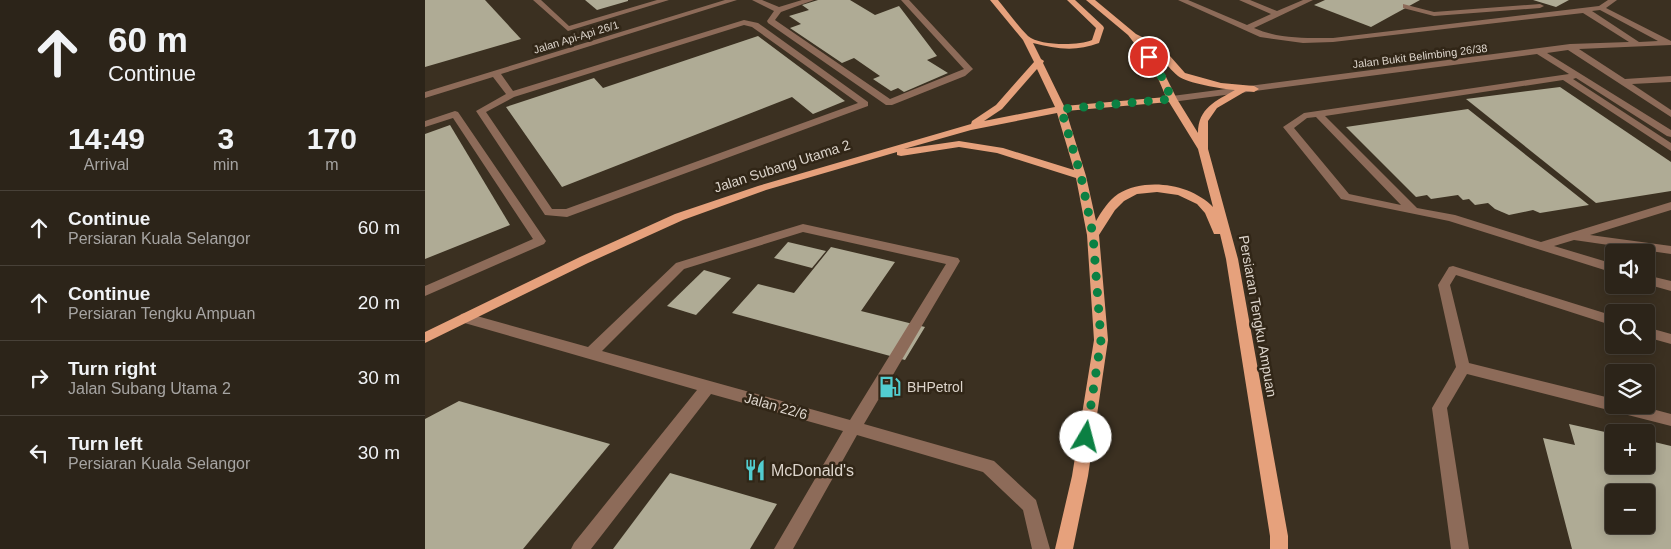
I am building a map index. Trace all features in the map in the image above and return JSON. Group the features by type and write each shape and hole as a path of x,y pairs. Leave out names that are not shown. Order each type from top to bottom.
{"main road":[{"path":"993,0 1027,39 1061,109 1081,176 1093,235 1101,340 1081,476 1064,549"},
{"path":"1027,39 1071,48 1087,46 1096,41 1100,28 1071,0"},
{"path":"1090,0 1131,33 1159,49 1182,75 1220,86 1254,89"},
{"name":"Persiaran Tengku Ampuan","path":"1131,33 1158,69 1172,99 1203,149 1232,259 1279,536 1279,549"},
{"path":"969,127 999,107 1039,61"},
{"path":"1203,149 1203,121 1214,106 1242,90"},
{"name":"Jalan Subang Utama 2","path":"425,338 584,260 679,218 762,188 969,127 1061,109 1172,99"},
{"path":"851,161 959,144 999,150 1081,176"},
{"path":"1093,235 1113,206 1124,195 1147,188 1164,188 1187,194 1208,209 1232,259"}],"street":[{"path":"537,0 568,29 665,0"},
{"name":"Jalan Api-Api 26/1","path":"425,95 720,2 733,0"},
{"path":"756,0 778,10"},
{"path":"810,0 778,10 771,21 889,103 962,74 969,69 905,0"},
{"path":"1182,0 1263,35 1295,40 1333,40 1601,8 1613,0"},
{"path":"1243,0 1277,14"},
{"path":"1247,28 1309,0"},
{"path":"1522,0 1562,12"},
{"path":"1406,6 1434,14 1540,6"},
{"path":"1601,8 1669,43"},
{"path":"1584,10 1637,44"},
{"path":"744,22 755,25 865,104 567,213 549,212 481,110 511,95 744,22"},
{"name":"Jalan Bukit Belimbing 26/38","path":"1172,99 1570,47 1669,43"},
{"path":"1570,47 1671,114"},
{"path":"1540,52 1671,134"},
{"path":"496,74 511,95"},
{"path":"1579,75 1304,116 1288,127 1345,197 1451,218 1605,265"},
{"path":"1565,77 1671,148"},
{"path":"1623,82 1671,79"},
{"path":"425,124 455,114 540,241 425,291"},
{"path":"1318,114 1414,211"},
{"path":"1541,246 1671,206"},
{"path":"591,353 680,266 803,228 954,261 853,428 783,549"},
{"path":"1572,237 1671,250"},
{"path":"1461,549 1439,408 1463,367 1443,285 1453,270 1605,318"},
{"path":"1655,282 1671,286"},
{"name":"Jalan 22/6","path":"466,318 988,466 1030,506 1041,549"},
{"path":"1655,335 1671,339"},
{"path":"1463,367 1671,420"},
{"path":"580,549 708,387"}],"building":[{"path":"425,0 485,0 521,39 425,67"},
{"path":"585,0 628,0 628,1 597,10"},
{"path":"818,0 850,0 875,15 899,6 937,56 927,60 948,73 904,92 898,88 891,91 873,79 880,76 854,58 842,63 790,28 801,24 789,16 809,10 802,5"},
{"path":"1325,0 1420,0 1371,27 1314,5"},
{"path":"1533,0 1569,0 1556,7"},
{"path":"758,36 845,101 813,114 792,97 562,187 506,107 594,78 603,88"},
{"path":"1560,87 1671,162 1671,191 1596,203 1466,99"},
{"path":"1468,109 1589,205 1540,213 1533,210 1509,215 1495,209 1488,203 1475,205 1469,199 1463,200 1458,195 1431,199 1427,195 1416,197 1346,127"},
{"path":"450,125 510,225 425,259 425,134"},
{"path":"788,242 826,251 812,268 774,258"},
{"path":"831,247 895,262 861,311 925,327 905,360 732,313 758,284 794,293"},
{"path":"704,270 731,278 696,315 667,306"},
{"path":"459,401 610,444 523,549 425,549 425,419"},
{"path":"1569,424 1605,432 1605,474 1655,474 1655,442 1671,446 1671,549 1572,549 1543,438 1575,445"},
{"path":"670,473 777,504 750,549 613,549"}],"place":[{"name":"BHPetrol","path":"890,387"},
{"name":"McDonald's","path":"755,470"}],"route":[{"path":"1086,437 1101,340 1093,235 1081,176 1061,109 1172,99 1158,69 1149,57"}]}
